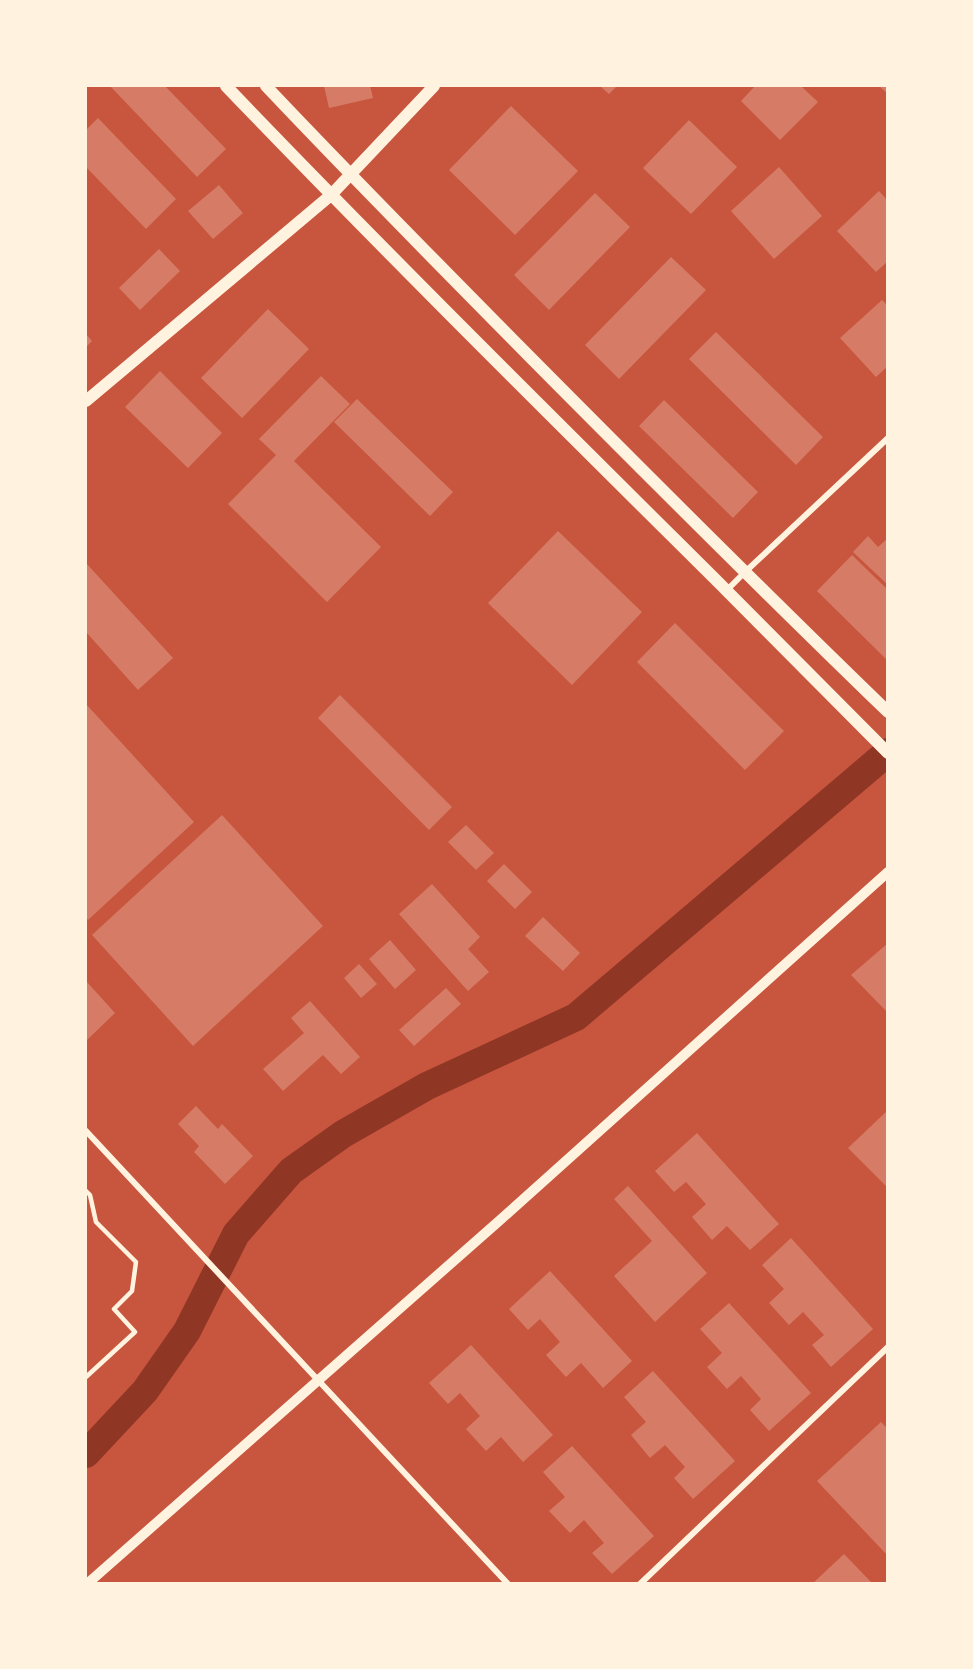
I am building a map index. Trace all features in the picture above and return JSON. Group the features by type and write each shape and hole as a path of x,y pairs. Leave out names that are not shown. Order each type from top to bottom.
{"main road":[{"path":"226,86 330,195 529,396 888,753"},
{"path":"266,86 350,175 744,573 888,712"},
{"path":"86,401 330,195 434,86"}],"street":[{"path":"727,591 888,438"},
{"path":"87,1584 490,1229 888,872"},
{"path":"86,1131 508,1584"},
{"path":"640,1584 888,1347"}],"lane":[{"path":"86,1191 90,1195 96,1222 135,1262 132,1291 114,1309 135,1332 86,1377"}],"building":[{"path":"112,86 165,86 226,149 197,177"},
{"path":"324,86 370,86 373,98 329,108"},
{"path":"600,86 617,86 609,94"},
{"path":"755,86 801,86 818,102 780,140 741,101"},
{"path":"879,86 888,86 888,94"},
{"path":"511,106 578,171 515,235 449,170"},
{"path":"98,118 176,199 146,229 86,167 86,130"},
{"path":"689,120 737,167 691,214 643,168"},
{"path":"779,167 822,216 774,259 731,211"},
{"path":"219,185 243,213 213,239 188,211"},
{"path":"879,191 888,201 888,261 876,272 837,231"},
{"path":"595,193 630,227 549,310 514,275"},
{"path":"159,249 180,271 140,310 119,288"},
{"path":"671,257 706,290 619,379 585,345"},
{"path":"882,300 888,306 888,366 876,377 840,338"},
{"path":"268,309 309,349 242,418 201,378"},
{"path":"716,332 823,437 796,465 689,359"},
{"path":"86,334 92,341 86,347"},
{"path":"160,371 222,433 188,468 125,407"},
{"path":"321,376 350,404 294,461 381,547 327,602 228,504 276,455 259,439"},
{"path":"357,399 453,492 430,516 334,422"},
{"path":"664,400 758,492 733,518 639,426"},
{"path":"558,531 642,612 572,685 488,603"},
{"path":"868,536 878,547 888,538 888,585 853,552"},
{"path":"852,555 888,590 888,661 817,591"},
{"path":"86,563 173,658 138,690 86,632"},
{"path":"675,623 784,731 745,770 637,662"},
{"path":"340,695 452,807 429,830 318,718"},
{"path":"86,704 194,822 88,920 86,917"},
{"path":"222,815 323,926 193,1046 92,935"},
{"path":"466,825 494,853 476,870 448,842"},
{"path":"504,864 532,892 515,909 487,881"},
{"path":"432,884 480,937 468,949 489,972 468,991 399,914"},
{"path":"543,917 580,953 563,971 525,936"},
{"path":"390,940 416,970 395,989 369,959"},
{"path":"888,943 888,1013 851,975"},
{"path":"359,964 377,984 361,998 344,978"},
{"path":"86,981 115,1013 86,1041"},
{"path":"446,988 461,1004 414,1046 399,1030"},
{"path":"310,1001 360,1057 341,1074 323,1055 283,1091 263,1069 304,1033 291,1018"},
{"path":"196,1106 218,1129 222,1124 253,1156 225,1184 194,1152 199,1146 178,1124"},
{"path":"888,1110 888,1188 848,1148"},
{"path":"697,1133 779,1224 750,1250 727,1226 712,1240 692,1217 706,1204 686,1182 674,1192 655,1171"},
{"path":"628,1186 707,1273 655,1322 614,1276 652,1241 614,1199"},
{"path":"791,1238 873,1329 831,1367 812,1345 824,1335 803,1312 789,1325 769,1303 784,1289 762,1265"},
{"path":"550,1271 632,1361 603,1388 581,1363 566,1377 546,1355 560,1342 540,1319 528,1330 509,1309"},
{"path":"729,1303 811,1393 769,1431 750,1410 761,1399 741,1376 727,1389 707,1367 722,1353 700,1329"},
{"path":"471,1345 553,1435 523,1462 501,1437 486,1451 466,1429 480,1416 460,1393 448,1404 429,1383"},
{"path":"653,1371 735,1461 693,1499 674,1478 685,1467 665,1445 650,1458 631,1435 646,1422 624,1397"},
{"path":"881,1422 888,1429 888,1556 817,1481"},
{"path":"572,1446 654,1536 612,1574 592,1553 604,1543 584,1520 570,1533 549,1511 565,1497 543,1472"},
{"path":"844,1554 873,1584 812,1584"}],"waterway":[{"path":"86,1454 145,1391 187,1331 236,1234 291,1171 343,1134 427,1086 576,1017 888,752"}]}
